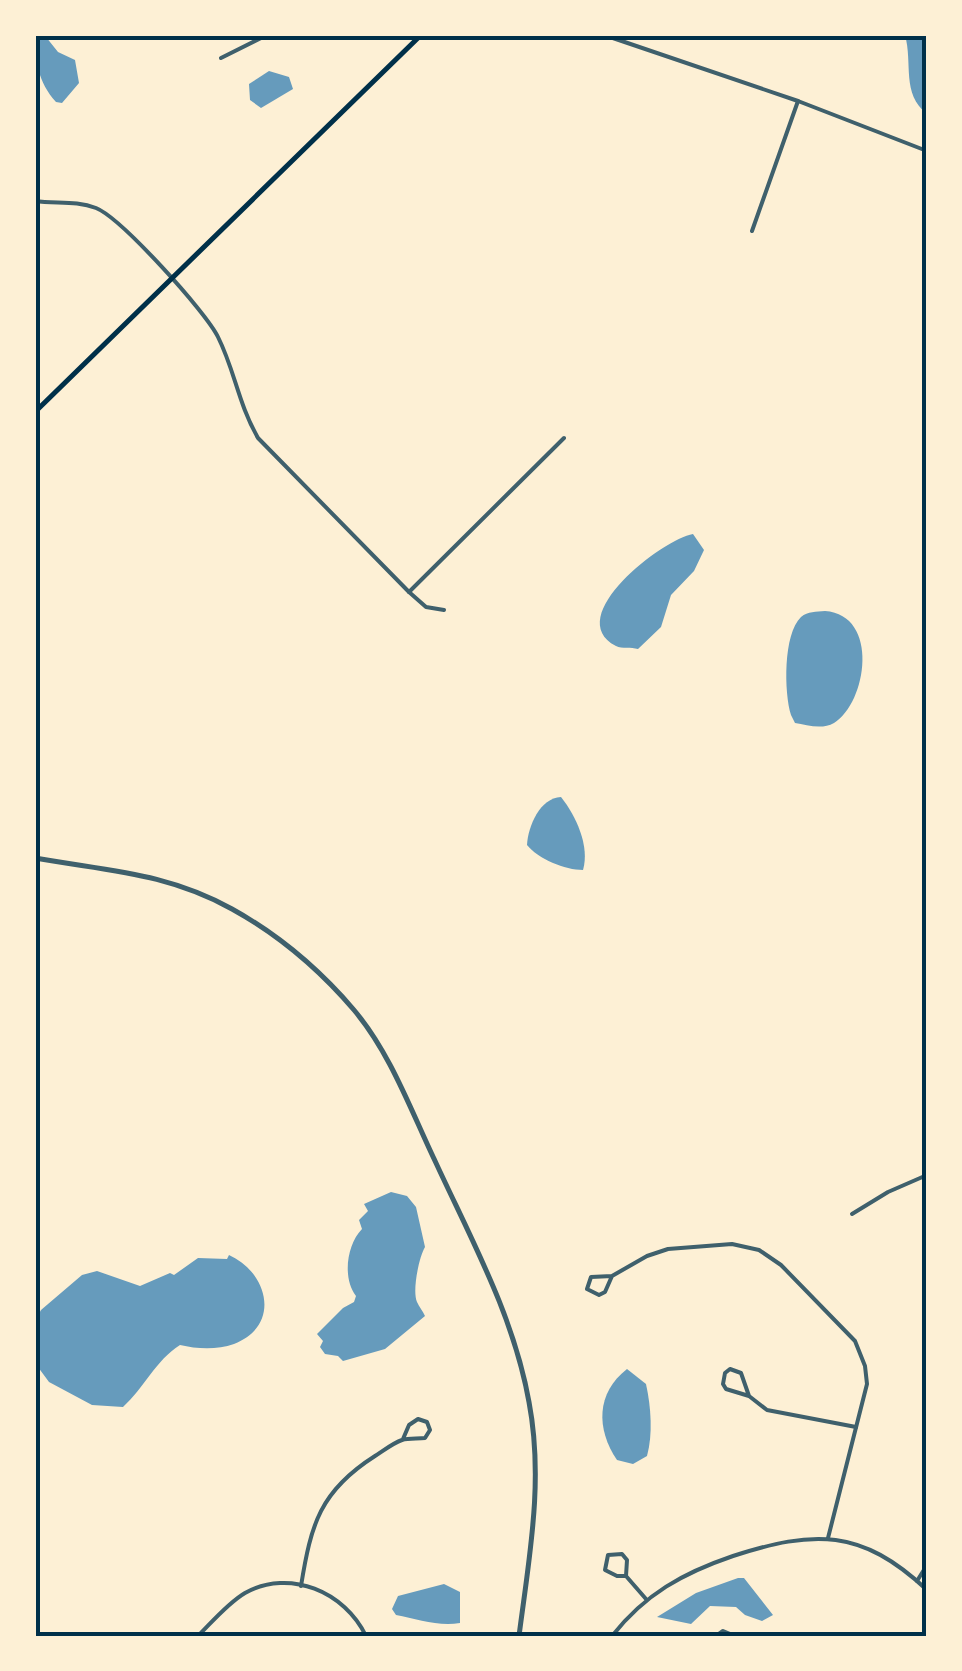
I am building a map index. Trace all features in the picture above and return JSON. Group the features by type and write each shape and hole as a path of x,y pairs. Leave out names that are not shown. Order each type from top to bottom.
{"main road":[{"path":"35,412 420,35"}],"street":[{"path":"221,58 267,35"},
{"path":"604,35 798,101 927,151"},
{"path":"752,232 798,101"},
{"path":"35,201 76,202 108,213 201,311 216,333 241,408 258,438 408,592 426,606 444,610"},
{"path":"408,592 564,438"},
{"path":"35,858 140,873 230,908 277,936 319,972 356,1012 386,1058 500,1302 517,1348 530,1404 536,1461 535,1518 519,1636"},
{"path":"852,1214 927,1175"},
{"path":"612,1276 609,1286 599,1295 587,1289 591,1277 612,1276 668,1249 748,1246 766,1254 860,1349 867,1384 828,1538"},
{"path":"749,1396 741,1373 730,1369 725,1373 726,1388 749,1396 768,1410 856,1427"},
{"path":"301,1586 308,1542 328,1498 350,1473 403,1439 412,1422 426,1422 430,1430 425,1438 403,1439"},
{"path":"612,1636 646,1599 676,1578 778,1542 828,1538 870,1550 927,1590"},
{"path":"626,1576 606,1570 608,1555 617,1552 627,1560 626,1576 646,1599"},
{"path":"918,1581 927,1566"},
{"path":"198,1636 244,1594 278,1584 323,1591 342,1603 366,1636"},
{"path":"716,1636 722,1630 735,1636"}],"water":[{"path":"35,35 46,37 58,52 75,60 79,83 62,103 56,102 41,79"},
{"path":"905,35 927,35 927,114 911,87"},
{"path":"269,71 289,77 293,89 261,108 250,100 249,84"},
{"path":"693,534 704,550 694,571 671,595 661,627 638,649 616,646 602,633 601,617 608,599 641,564"},
{"path":"825,611 843,616 854,627 861,643 862,661 860,680 845,713 834,723 820,727 795,723 786,679 795,625 809,613"},
{"path":"561,797 580,832 585,851 583,870 552,863 527,845 536,814 547,802"},
{"path":"391,1192 407,1196 416,1207 425,1247 417,1274 416,1297 425,1316 385,1349 343,1361 325,1354 317,1334 354,1302 348,1261 362,1229 359,1220 368,1211 364,1204"},
{"path":"229,1255 243,1263 261,1286 264,1313 259,1325 249,1336 227,1346 180,1345 123,1407 92,1405 49,1382 35,1363 35,1321 41,1310 82,1275 97,1271 140,1286 170,1273 174,1275 198,1258 227,1259"},
{"path":"627,1369 646,1384 650,1411 647,1456 633,1464 617,1460 605,1436 602,1412 609,1389"},
{"path":"744,1578 773,1615 762,1621 736,1607 710,1606 691,1624 657,1617 696,1593"},
{"path":"444,1584 460,1592 460,1623 420,1620 396,1615 392,1609 398,1596"}]}
